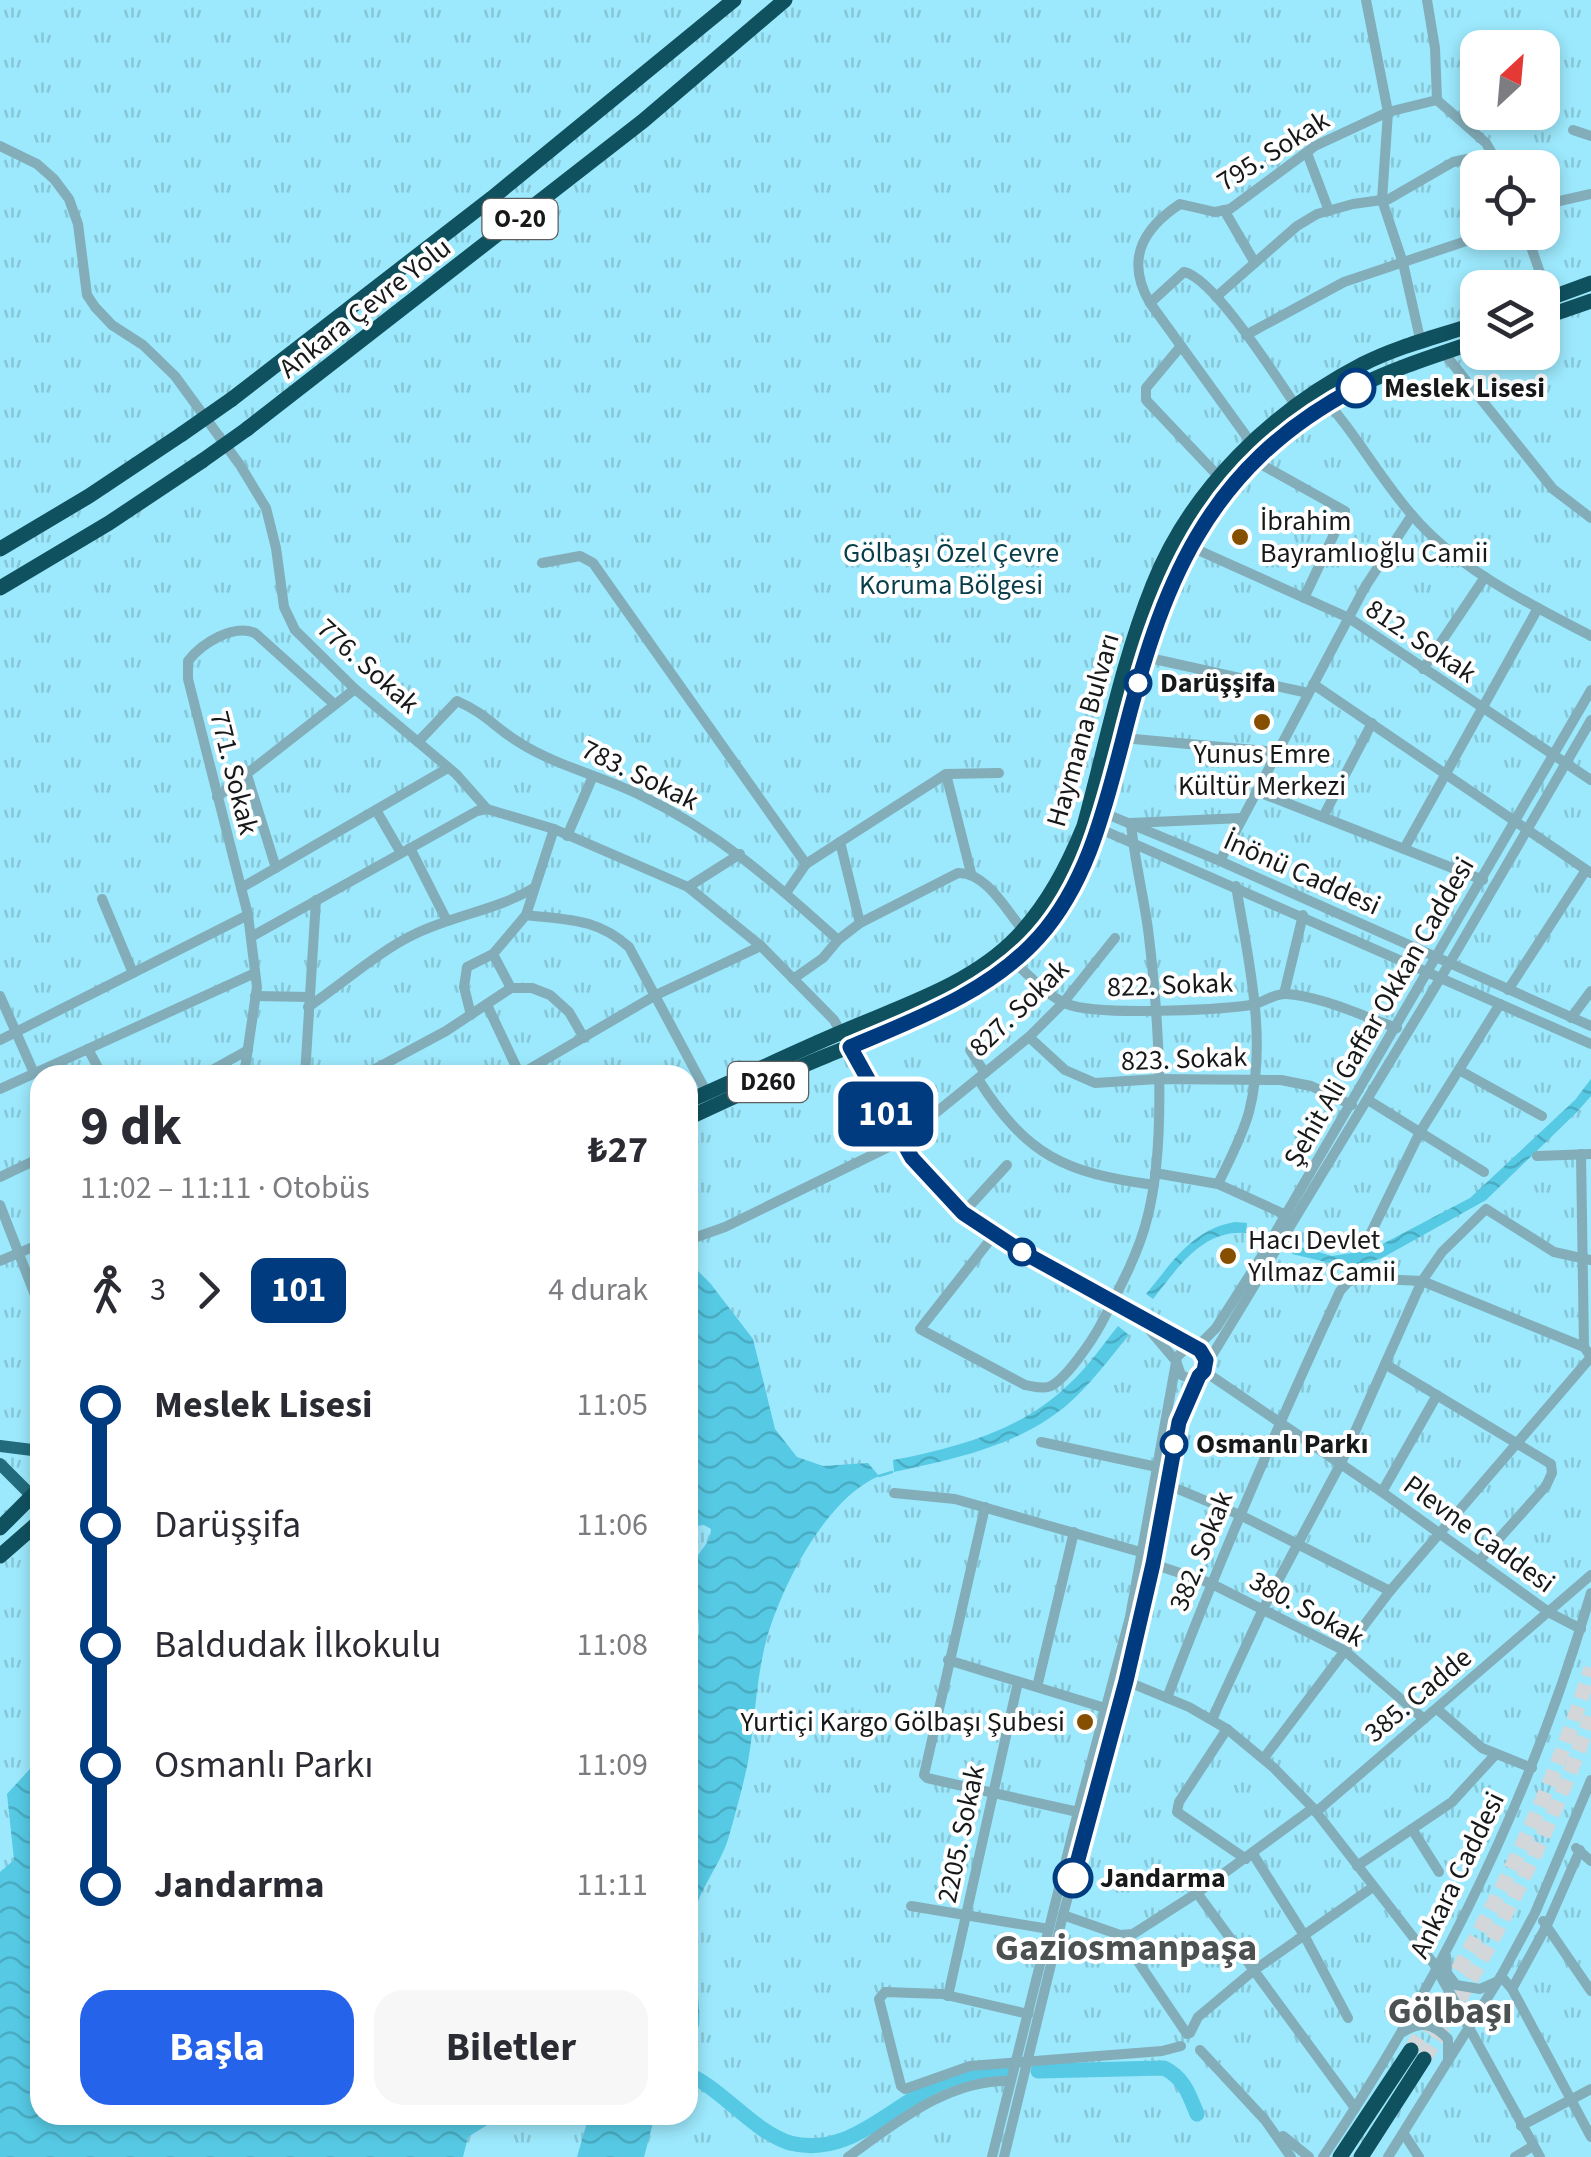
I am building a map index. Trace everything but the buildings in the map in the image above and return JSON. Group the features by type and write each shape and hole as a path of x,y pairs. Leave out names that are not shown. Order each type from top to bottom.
{"highway":[{"name":"Ankara Çevre Yolu","path":"0,549 89,496 232,399 492,198 734,0"},
{"name":"Ankara Çevre Yolu","path":"0,588 108,524 247,429 644,120 785,0"},
{"path":"1560,295 1591,283"},
{"path":"1560,312 1591,301"},
{"name":"Haymana Bulvarı","path":"698,1114 956,999 1013,961 1038,938 1066,899 1101,820 1145,657 1169,587 1212,509 1323,397 1368,362 1460,329"},
{"name":"Haymana Bulvarı","path":"698,1097 943,988 990,960 1023,930 1053,892 1084,826 1154,582 1188,518 1219,477 1296,406 1460,347"},
{"path":"0,1528 30,1501"},
{"path":"0,1556 30,1530"},
{"path":"1340,2157 1418,2054 1362,2157"}],"main road":[{"path":"0,1446 30,1450"},
{"path":"0,1464 30,1489"}],"street":[{"path":"1366,0 1388,112 1382,200 1421,343"},
{"path":"1427,0 1438,100 1491,150"},
{"name":"795. Sokak","path":"1150,303 1141,287 1138,248 1158,218 1180,204 1215,212 1230,209 1307,153 1388,112 1438,100"},
{"path":"1574,130 1591,136"},
{"name":"776. Sokak","path":"0,146 37,164 54,179 78,224 87,295 112,325 142,345 175,376 266,508 284,608 295,630 488,809 554,828 688,887 762,946 834,1020 901,1141 924,1175 963,1213 994,1236 1194,1348"},
{"path":"1307,153 1329,210"},
{"path":"1216,297 1297,226 1329,210 1389,199 1460,160"},
{"path":"1560,201 1591,194"},
{"path":"1224,210 1255,263"},
{"path":"1246,335 1344,282 1460,243"},
{"path":"1252,444 1150,303 1184,272 1196,274 1216,297 1296,406"},
{"path":"1181,346 1146,388 1146,400 1219,477"},
{"path":"1444,353 1553,489 1591,518"},
{"path":"1323,397 1412,515 1485,577 1591,636"},
{"path":"1256,462 1345,511 1304,598"},
{"path":"1220,861 1348,618 1412,515"},
{"name":"812. Sokak","path":"1189,546 1348,618 1591,780"},
{"path":"542,562 580,556 593,562 806,864"},
{"path":"1422,669 1485,577"},
{"path":"1404,849 1538,608"},
{"name":"771. Sokak","path":"246,1065 256,996 251,936 186,672 188,661 195,652 235,630 251,631 334,703"},
{"path":"1145,657 1311,688 1372,724 1588,871 1508,990"},
{"path":"218,797 355,688"},
{"name":"Şehit Ali Gaffar Okkan Caddesi","path":"992,2157 1010,2081 1021,2062 1126,1681 1153,1564 1161,1483 1157,1468 1176,1361 1181,1351 1194,1348 1216,1328 1286,1215 1591,690"},
{"name":"783. Sokak","path":"418,742 457,701 482,711 518,742 638,793 740,854 838,940"},
{"name":"Şehit Ali Gaffar Okkan Caddesi","path":"1004,2157 1028,2014 1179,1422 1203,1370 1441,978 1591,720"},
{"path":"1323,817 1372,724"},
{"path":"1123,738 1276,752"},
{"path":"240,888 448,768"},
{"path":"786,893 806,864 946,774 999,773"},
{"path":"946,774 971,872 1023,930"},
{"path":"247,775 276,868"},
{"path":"567,836 593,776"},
{"path":"1256,791 1483,880"},
{"path":"251,936 477,811 488,809"},
{"path":"376,810 406,851 447,921"},
{"path":"994,1236 920,1329 1025,1385 1044,1389 1055,1384 1089,1345 1113,1301 1144,1228 1154,1179 1158,1079 1154,1010 1148,926 1131,823 1242,818"},
{"path":"1101,820 1132,842 1591,1044"},
{"name":"İnönü Caddesi","path":"1101,820 1131,823 1591,1026"},
{"path":"472,1015 464,987 467,967 493,954 526,916 554,828"},
{"path":"840,842 860,923"},
{"path":"688,887 740,854"},
{"path":"793,978 823,958 860,923 958,873 971,872"},
{"path":"1218,1184 1246,1121 1256,1078 1255,1004 1236,886"},
{"path":"256,996 308,1002 413,935 508,903 532,890"},
{"path":"102,899 132,973"},
{"path":"305,1065 316,900"},
{"path":"0,1040 248,915"},
{"path":"1303,915 1284,994 1312,999 1397,1028"},
{"path":"526,916 591,922 614,933 629,947 693,1065"},
{"name":"827. Sokak","path":"698,1236 901,1141 1030,1037 1115,938"},
{"path":"537,1065 656,994 762,946"},
{"path":"493,954 511,988"},
{"path":"1013,961 1063,1003"},
{"path":"52,1065 255,973"},
{"path":"382,1065 472,1015 511,988 532,988 550,995 568,1012 584,1038"},
{"path":"1571,1018 1591,991"},
{"name":"822. Sokak","path":"1063,1003 1093,1009 1154,1010 1255,1004 1284,994"},
{"path":"0,996 30,1065"},
{"path":"1366,1243 1420,1132 1500,1004"},
{"path":"486,1005 515,1065"},
{"name":"823. Sokak","path":"1030,1037 1051,1060 1088,1082 1256,1078 1311,1086 1352,1105"},
{"path":"88,1049 97,1065"},
{"path":"221,1065 248,1050"},
{"path":"970,1050 1004,1118 1040,1150 1097,1176 1218,1184 1286,1215"},
{"path":"1459,1070 1542,1116"},
{"path":"0,1089 30,1075"},
{"path":"698,1076 707,1093"},
{"path":"1368,1100 1484,1172"},
{"path":"1264,1758 1390,1592 1589,1353 1586,1154 1537,1156"},
{"path":"0,1177 30,1163"},
{"path":"963,1213 1006,1165"},
{"path":"0,1205 30,1280"},
{"path":"1212,1719 1263,1610 1341,1463 1422,1280 1442,1252 1486,1209 1554,1252 1587,1259"},
{"path":"0,1260 30,1248"},
{"name":"382. Sokak","path":"1167,1698 1210,1583 1340,1291 1358,1278 1422,1280"},
{"path":"1422,1280 1589,1353"},
{"path":"1139,1316 1176,1361 1178,1372 1184,1377 1203,1370 1202,1352 1194,1348"},
{"path":"1385,1364 1548,1460 1552,1468 1546,1486 1479,1562"},
{"name":"Plevne Caddesi","path":"1203,1370 1550,1612 1581,1629"},
{"path":"1382,1492 1437,1395"},
{"path":"1041,1442 1157,1468"},
{"path":"1161,1483 1240,1514 1390,1592"},
{"path":"894,1493 934,1495 1144,1553"},
{"path":"986,1508 924,1770 927,1778 1078,1812"},
{"path":"1037,1687 1074,1532"},
{"name":"380. Sokak","path":"1153,1564 1210,1583 1345,1650 1424,1719"},
{"name":"385. Cadde","path":"1120,1935 1132,1934 1197,1894 1315,1810 1591,1575"},
{"name":"Ankara Caddesi","path":"1323,2157 1399,2034 1453,1936 1532,1768 1591,1593"},
{"path":"948,1660 1105,1708"},
{"path":"1126,1681 1227,1729 1264,1758 1315,1810 1437,1969 1540,2157"},
{"name":"2205. Sokak","path":"948,1996 1018,1682"},
{"path":"1437,1708 1482,1748 1532,1768"},
{"path":"1227,1729 1179,1802 1177,1812 1249,1856 1304,1935 1348,2018"},
{"path":"1358,1866 1452,1802 1496,1754"},
{"path":"1388,2157 1468,2030 1535,1912 1591,1780"},
{"path":"1412,1829 1438,1872"},
{"path":"1566,1842 1591,1860"},
{"path":"1512,1989 1547,1925 1580,1850"},
{"path":"1028,2014 948,1996 903,1991 881,1995 880,2005 900,2086 909,2089 970,2066 1162,2051 1181,2046 1198,2016 1253,1971 1374,1887"},
{"path":"1197,1894 1355,2108"},
{"path":"911,1906 1049,1929"},
{"path":"1535,1912 1591,1992"},
{"path":"1063,1915 1120,1935 1189,2034 1201,2040 1200,2050 1266,2120 1309,2157"},
{"path":"1453,1936 1445,1965 1452,1982 1471,1990 1499,1978"},
{"path":"1499,1978 1512,1989 1591,2137"},
{"path":"1399,2034 1422,2024 1440,2030 1450,2044 1446,2064"},
{"path":"1181,2046 1190,2054 1200,2050"},
{"path":"848,2157 934,2100 976,2084 1010,2081"},
{"path":"1521,2126 1591,2088"},
{"path":"1266,2120 1291,2157"},
{"path":"1404,2134 1419,2157"},
{"path":"1515,2157 1534,2146"}],"green space":[{"name":"Gölbaşı Özel Çevre Koruma Bölgesi","path":"0,0 1591,0 1591,2157 0,2157"}],"water":[{"path":"1591,1079 1591,1096 1486,1200 1382,1258 1366,1263 1338,1265 1292,1254 1297,1246 1332,1256 1371,1250 1470,1198 1575,1100"},
{"path":"1235,1222 1247,1223 1246,1233 1203,1244 1153,1299 1146,1294 1195,1240"},
{"path":"698,1271 753,1339 775,1429 797,1457 823,1466 868,1463 879,1476 859,1487 823,1524 782,1596 766,1641 737,1808 725,1847 698,1903 698,1555 711,1529 698,1526"},
{"path":"1118,1326 1129,1335 1084,1389 1048,1419 985,1449 894,1472 893,1460 986,1435 1050,1401 1075,1378"},
{"path":"30,1769 30,2125 487,2125 468,2137 463,2157 0,2157 0,1872 14,1860 7,1794"},
{"path":"652,2125 644,2157 577,2157 586,2126"}],"waterway":[{"path":"879,1476 892,1472"},
{"path":"1038,2071 1164,2068 1181,2082 1197,2114"},
{"path":"698,2079 777,2138 810,2146 829,2144 864,2130 947,2081 975,2073 1004,2071"}],"tunnel":[{"path":"1411,2050 1513,1865 1556,1768 1591,1668"},
{"path":"1424,2059 1516,1892 1591,1717"}],"bus line":[{"name":"101","path":"1073,1878 1126,1681 1179,1422 1206,1360 1200,1350 994,1236 963,1213 912,1158 850,1047 973,990 1013,961 1049,924 1075,883 1098,828 1145,657 1169,587 1189,546 1212,509 1241,476 1313,414 1356,388"}],"place":[{"name":"Meslek Lisesi","path":"1356,388"},
{"name":"İbrahim Bayramlıoğlu Camii","path":"1240,537"},
{"name":"Darüşşifa","path":"1138,683"},
{"name":"Yunus Emre Kültür Merkezi","path":"1262,722"},
{"name":"Hacı Devlet Yılmaz Camii","path":"1228,1256"},
{"name":"Osmanlı Parkı","path":"1174,1444"},
{"name":"Yurtiçi Kargo Gölbaşı Şubesi","path":"1085,1722"},
{"name":"Jandarma","path":"1073,1878"}],"district":[{"name":"Gaziosmanpaşa","path":"1126,1948"},
{"name":"Gölbaşı","path":"1450,2011"}]}
